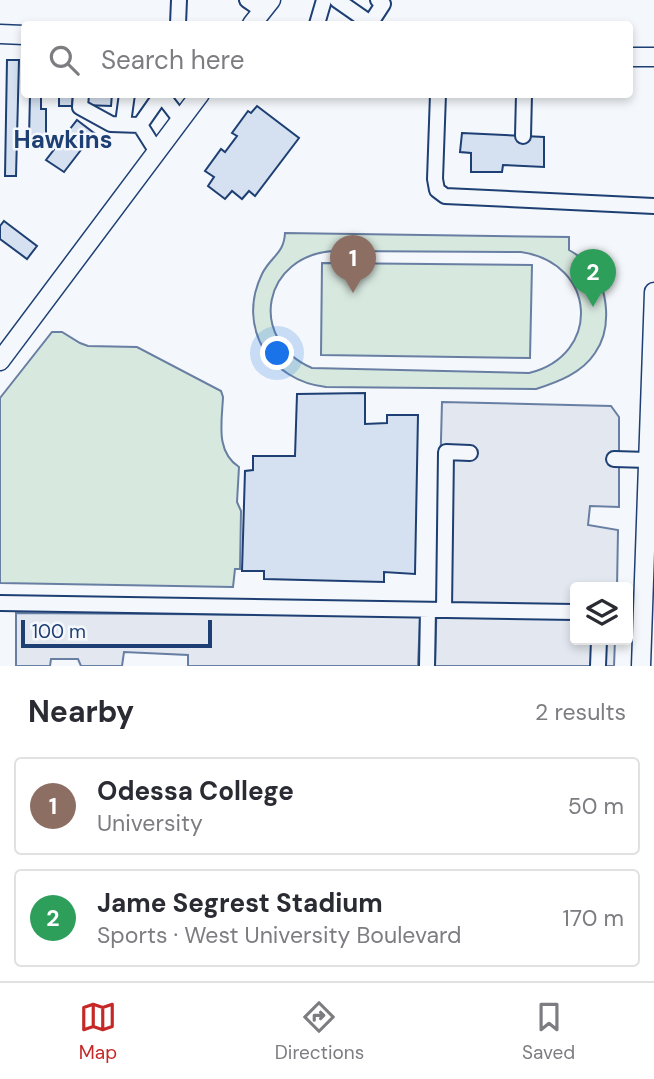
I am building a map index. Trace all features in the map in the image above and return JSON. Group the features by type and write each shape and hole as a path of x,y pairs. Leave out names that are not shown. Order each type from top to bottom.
{"main road":[{"path":"0,34 21,35"},
{"path":"633,57 654,57"},
{"path":"0,361 197,98"},
{"path":"641,666 642,618 649,589 648,460 654,292"}],"street":[{"path":"178,21 179,0"},
{"path":"247,0 262,12"},
{"path":"318,21 324,0"},
{"path":"337,0 366,21"},
{"path":"371,21 380,2"},
{"path":"81,98 80,107 111,124 123,122 140,125 157,152"},
{"path":"123,122 126,98"},
{"path":"140,125 158,98"},
{"path":"164,98 181,120"},
{"path":"438,98 435,179 437,190 445,196 654,206"},
{"path":"523,136 524,98"},
{"path":"444,610 446,452 470,453"},
{"path":"614,459 648,460"},
{"path":"0,603 570,612"},
{"path":"427,666 428,610"},
{"path":"598,666 599,645"}],"shaded area":[{"path":"285,233 569,237 569,250 590,266 601,286 606,309 604,333 595,353 583,366 561,380 536,389 326,387 306,383 274,363 263,348 253,313 255,294 262,274 284,240","holes":["335,251 521,252 546,260 565,273 576,290 581,310 579,330 569,348 553,363 529,373 312,368 291,355 278,338 271,319 272,300 279,282 292,266 311,256"]},
{"path":"322,263 532,265 530,358 321,355"},
{"path":"52,332 62,332 88,346 137,347 221,391 223,444 226,453 239,467 237,502 241,511 240,569 235,569 233,587 0,583 0,398"},
{"path":"442,402 611,406 619,417 619,507 590,506 588,525 618,530 617,582 570,582 570,645 615,645 614,666 435,666"},
{"path":"16,613 420,616 418,666 188,666 188,655 124,652 122,666 81,666 78,659 51,659 50,666 16,666"}],"building":[{"path":"7,60 19,60 16,176 5,176"},
{"path":"30,98 41,98 41,109 46,109 46,139 29,138"},
{"path":"59,98 73,98 72,106 59,106"},
{"path":"85,98 112,98 111,106 84,105"},
{"path":"257,106 299,138 255,196 249,191 242,199 232,191 225,199 208,186 214,177 205,171 221,149 225,152 237,136 232,133 248,111 251,113"},
{"path":"77,120 94,133 64,172 46,160"},
{"path":"462,133 544,137 544,167 503,165 502,172 471,172 471,153 460,152"},
{"path":"4,221 37,246 27,259 0,239 0,226"},
{"path":"365,393 365,424 387,423 387,415 418,415 415,574 384,572 384,582 264,579 264,571 242,571 245,471 253,470 253,456 295,456 297,394"}],"place":[{"name":"Odessa College","path":"353,293"},
{"name":"Jame Segrest Stadium","path":"593,307"}],"district":[{"name":"Hawkins","path":"63,139"}]}
